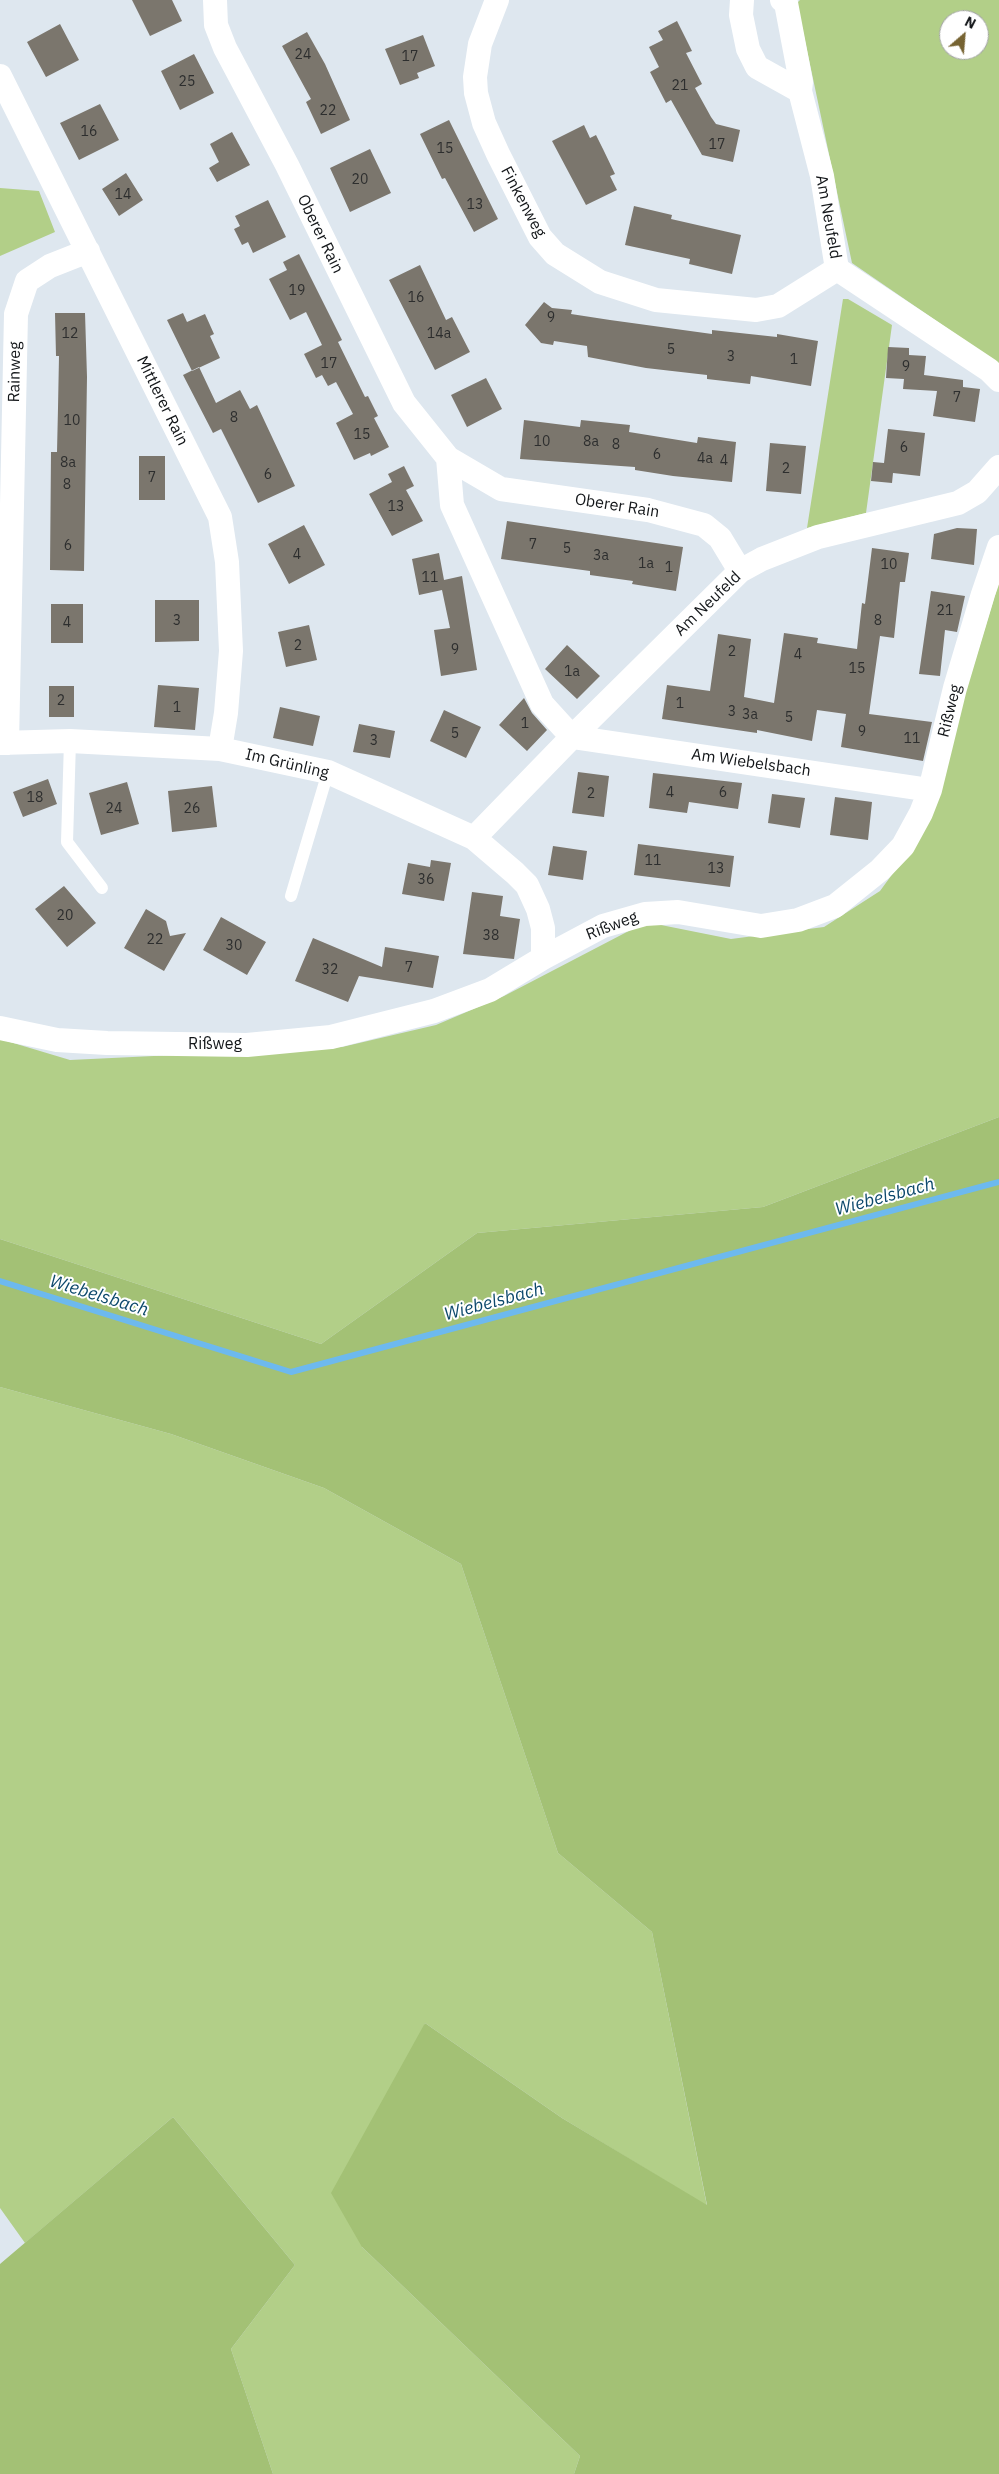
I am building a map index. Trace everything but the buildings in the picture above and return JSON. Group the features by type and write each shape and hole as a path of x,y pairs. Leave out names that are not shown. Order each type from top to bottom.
{"street":[{"name":"Oberer Rain","path":"214,0 216,25 225,48 287,165 404,403 448,458 501,490 648,510 704,525 720,538 740,571"},
{"name":"Finkenweg","path":"497,0 480,44 475,78 476,93 484,123 498,154 540,237 555,254 600,282 656,300 756,310 778,306 837,269"},
{"path":"742,0 742,15 748,49 757,67 800,91"},
{"name":"Am Neufeld","path":"782,0 786,3 801,82 800,91 822,176 837,269 990,370 999,380"},
{"name":"Mittlerer Rain","path":"0,76 220,517 227,562 231,651 226,713 220,749"},
{"name":"Rainweg","path":"4,743 16,314 27,281 50,266 88,251"},
{"path":"448,458 452,505 542,704 572,737"},
{"name":"Am Neufeld","path":"474,838 572,737 740,571 762,559 818,536 958,503 978,492 996,478"},
{"name":"Rißweg","path":"0,1028 57,1040 107,1043 247,1044 331,1037 434,1011 462,1001 490,990 543,958 603,926 645,914 678,912 761,926 798,920 835,906 880,870 903,846 921,813 930,790 955,688 982,594 999,547"},
{"name":"Am Wiebelsbach","path":"572,737 930,790"},
{"name":"Im Grünling","path":"4,743 70,741 220,749 328,772 474,838 527,885 538,909 543,928 543,958"}],"lane":[{"path":"70,741 67,842 102,888"},
{"path":"291,896 328,772"}],"green space":[{"path":"800,0 999,0 999,369 992,359 852,263 797,3"},
{"path":"0,188 39,191 55,232 0,256"},
{"path":"843,299 848,299 892,325 866,513 807,528"},
{"path":"999,582 999,1117 763,1207 477,1233 321,1344 0,1239 0,1039 70,1060 342,1047 436,1025 504,996 646,922 731,939 824,927 880,891 923,832"},
{"path":"999,1117 999,2474 574,2474 580,2456 362,2247 331,2193 425,2023 562,2118 707,2205 652,1932 558,1853 461,1564 324,1488 171,1434 0,1387 0,1239 321,1344 477,1233 763,1207"},
{"path":"0,1387 171,1434 324,1488 461,1564 558,1853 652,1932 707,2206 562,2118 425,2023 362,2247 580,2456 574,2474 273,2474 231,2349 295,2265 173,2117 25,2243 0,2208"},
{"path":"173,2117 295,2265 231,2349 273,2474 0,2474 0,2264"}],"waterway":[{"name":"Wiebelsbach","path":"0,1281 291,1372 999,1182"}]}
